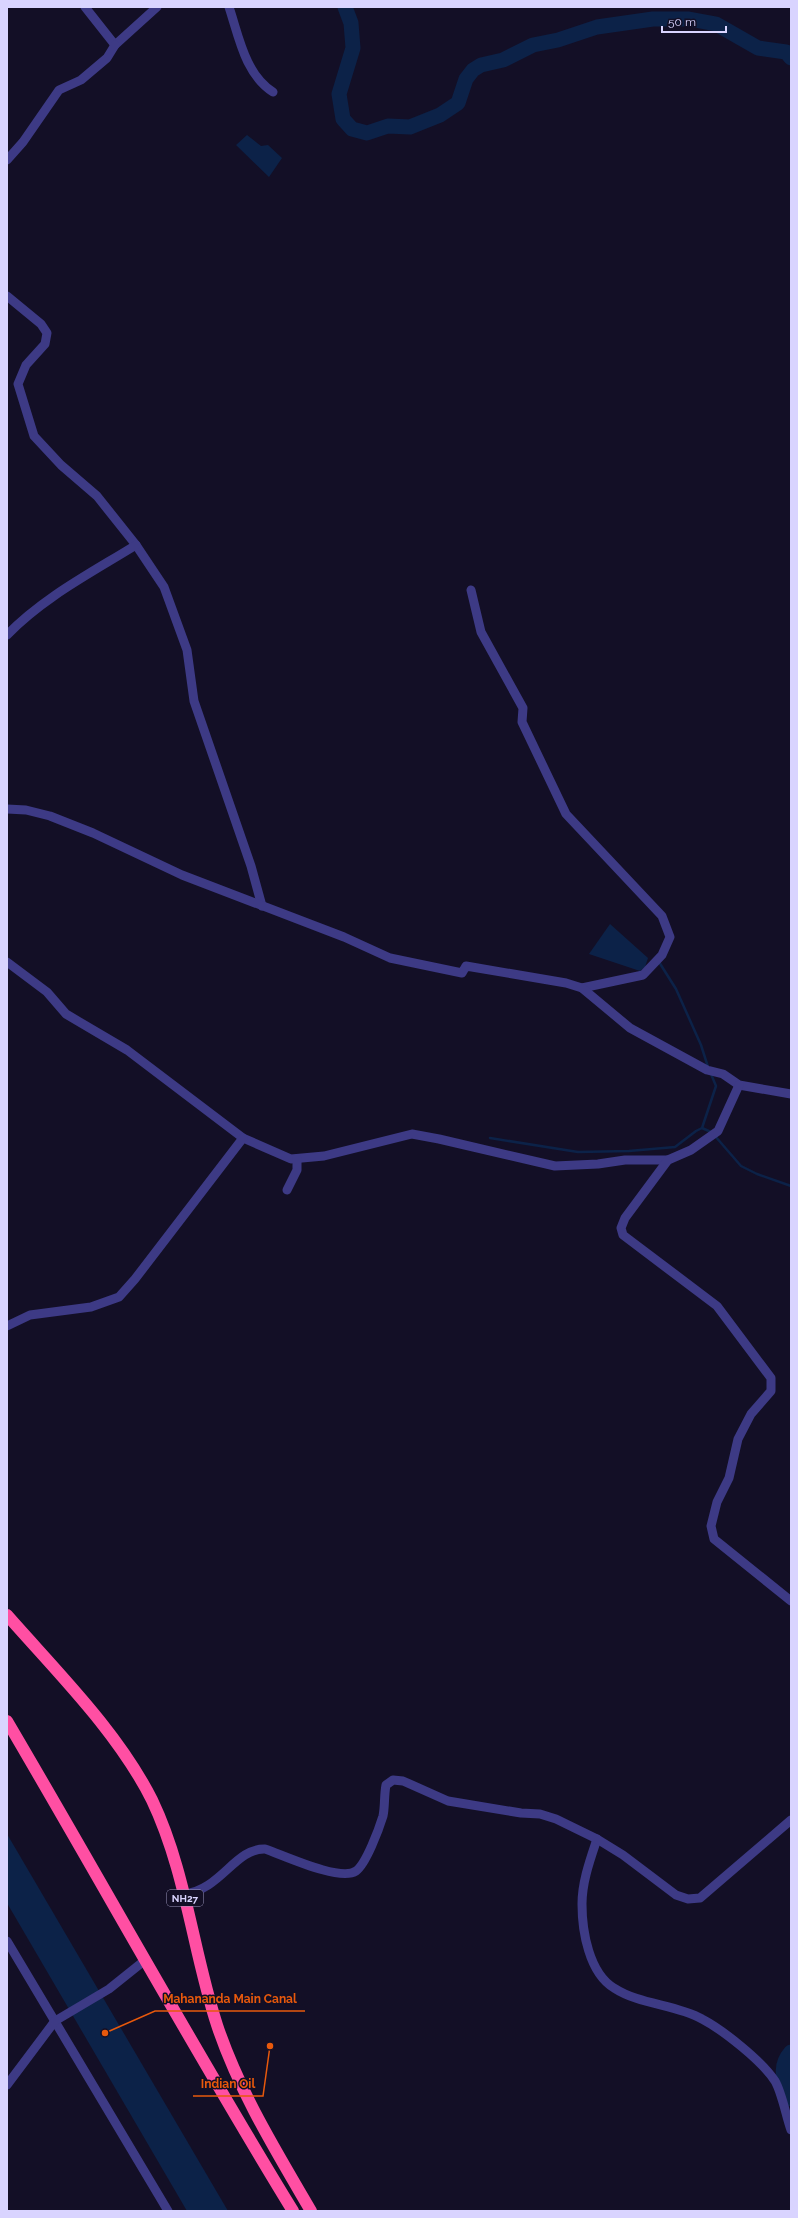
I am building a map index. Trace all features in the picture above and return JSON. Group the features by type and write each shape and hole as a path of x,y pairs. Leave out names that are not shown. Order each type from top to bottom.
{"highway":[{"name":"NH27","path":"7,1615 94,1715 126,1758 151,1798 161,1822 184,1894 205,1983 217,2026 233,2067 260,2121 311,2211"},
{"path":"7,1721 80,1846 144,1961 196,2045 293,2211"}],"street":[{"path":"85,7 115,45"},
{"path":"7,160 23,142 59,90 81,80 107,58 115,45 157,7"},
{"path":"229,7 248,63 261,84 273,92"},
{"path":"7,296 41,324 47,333 45,344 26,365 18,384 34,436 61,465 97,496 136,545 164,587 187,650 194,701 251,866 262,906"},
{"path":"7,635 25,616 43,602 136,545"},
{"path":"471,590 481,632 523,708 522,722 566,814 662,916 670,937 662,955 643,975 582,988"},
{"path":"7,810 26,810 50,816 93,833 182,875 344,937 390,958 462,973 466,966 566,983 582,988 630,1028 707,1070 723,1074 739,1085 791,1094"},
{"path":"7,962 47,992 66,1014 126,1050 243,1138 291,1159 324,1156 412,1134 555,1166 598,1164 626,1160 668,1160 710,1139 718,1131 739,1085"},
{"path":"7,1326 30,1315 91,1307 120,1296 135,1279 243,1138"},
{"path":"287,1190 297,1170 297,1158"},
{"path":"668,1160 625,1218 621,1228 623,1235 717,1306 771,1378 771,1391 751,1414 738,1439 729,1478 717,1502 711,1526 714,1538 791,1601"},
{"path":"184,1894 206,1887 219,1878 244,1855 258,1848 265,1849 330,1872 346,1874 355,1872 363,1864 383,1815 386,1786 393,1780 402,1781 448,1800 521,1813 540,1814 556,1818 597,1839 623,1855 676,1895 688,1900 700,1898 791,1820"},
{"path":"597,1839 588,1866 582,1904 593,1966 602,1979 621,1991 667,2008 688,2012 718,2028 753,2058 776,2082 791,2130"},
{"path":"7,1941 168,2211"},
{"path":"7,2085 55,2022 65,2014 109,1989 144,1961"}],"water":[{"path":"247,135 261,146 268,145 282,158 269,177 236,145"},
{"path":"610,924 648,958 645,967 640,971 589,954"},
{"path":"7,1834 228,2211 187,2211 7,1903"}],"waterway":[{"path":"345,7 351,23 353,48 339,94 343,119 352,129 367,133 388,126 410,127 440,115 458,103 466,79 473,70 481,65 503,60 533,45 558,40 597,27 653,19 689,19 716,24 758,48 786,52 791,58"},
{"path":"659,962 676,989 701,1045 708,1067"},
{"path":"702,1128 716,1086 711,1074"},
{"path":"490,1138 578,1152 629,1151 675,1147 702,1128 711,1132"},
{"path":"715,1136 741,1166 757,1174 791,1186"},
{"path":"791,2052 784,2064 783,2069 791,2099"}],"place":[{"name":"Mahananda Main Canal","path":"105,2033"},
{"name":"Indian Oil","path":"270,2046"}]}
